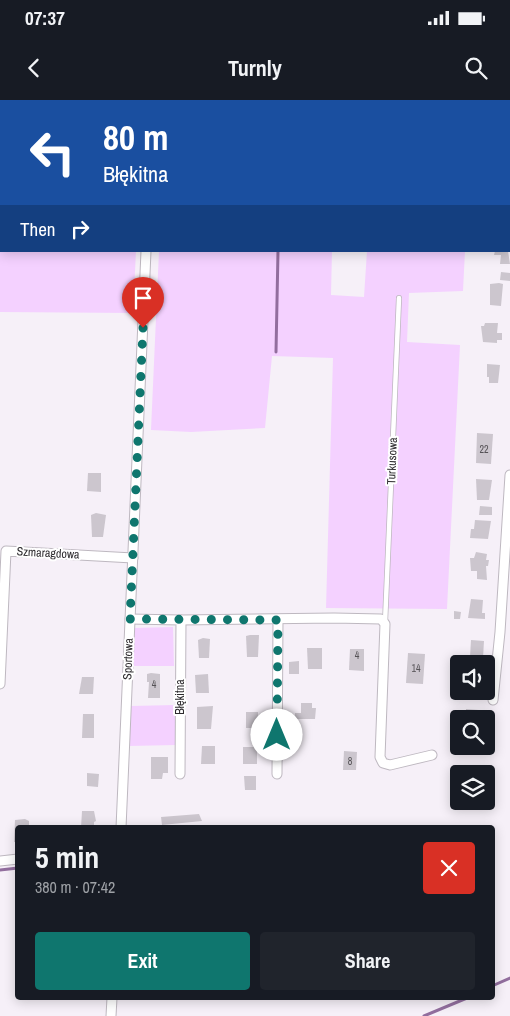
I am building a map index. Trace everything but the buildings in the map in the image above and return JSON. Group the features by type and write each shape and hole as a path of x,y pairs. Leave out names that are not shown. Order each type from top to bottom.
{"street":[{"name":"Sportowa","path":"121,825 146,252"},
{"path":"495,681 508,533 510,475"},
{"name":"Szmaragdowa","path":"0,684 6,551 133,558"},
{"path":"130,619 278,620 366,618 381,620 385,624"},
{"name":"Błękitna","path":"180,774 181,620"},
{"path":"277,774 278,620"},
{"name":"Turkusowa","path":"385,624 380,757 383,763 390,765 432,755"},
{"path":"500,632 510,632"},
{"path":"0,861 15,859"},
{"path":"111,1016 112,1000"}],"lane":[{"name":"Turkusowa","path":"385,624 399,298"}],"shaded area":[{"path":"0,252 136,252 133,313 0,312"},
{"path":"159,252 332,252 331,295 364,297 367,252 465,252 463,291 409,293 407,342 460,345 447,609 326,608 333,358 272,356 265,428 191,432 151,430"},
{"path":"173,627 174,666 133,666 134,628"},
{"path":"175,705 176,745 129,746 131,706"}],"waterway":[{"path":"276,352 278,252"},
{"path":"0,870 15,868"},
{"path":"495,985 510,978"},
{"path":"424,1016 462,1000"}],"route":[{"path":"143,328 130,619 278,620 277,735"}]}
